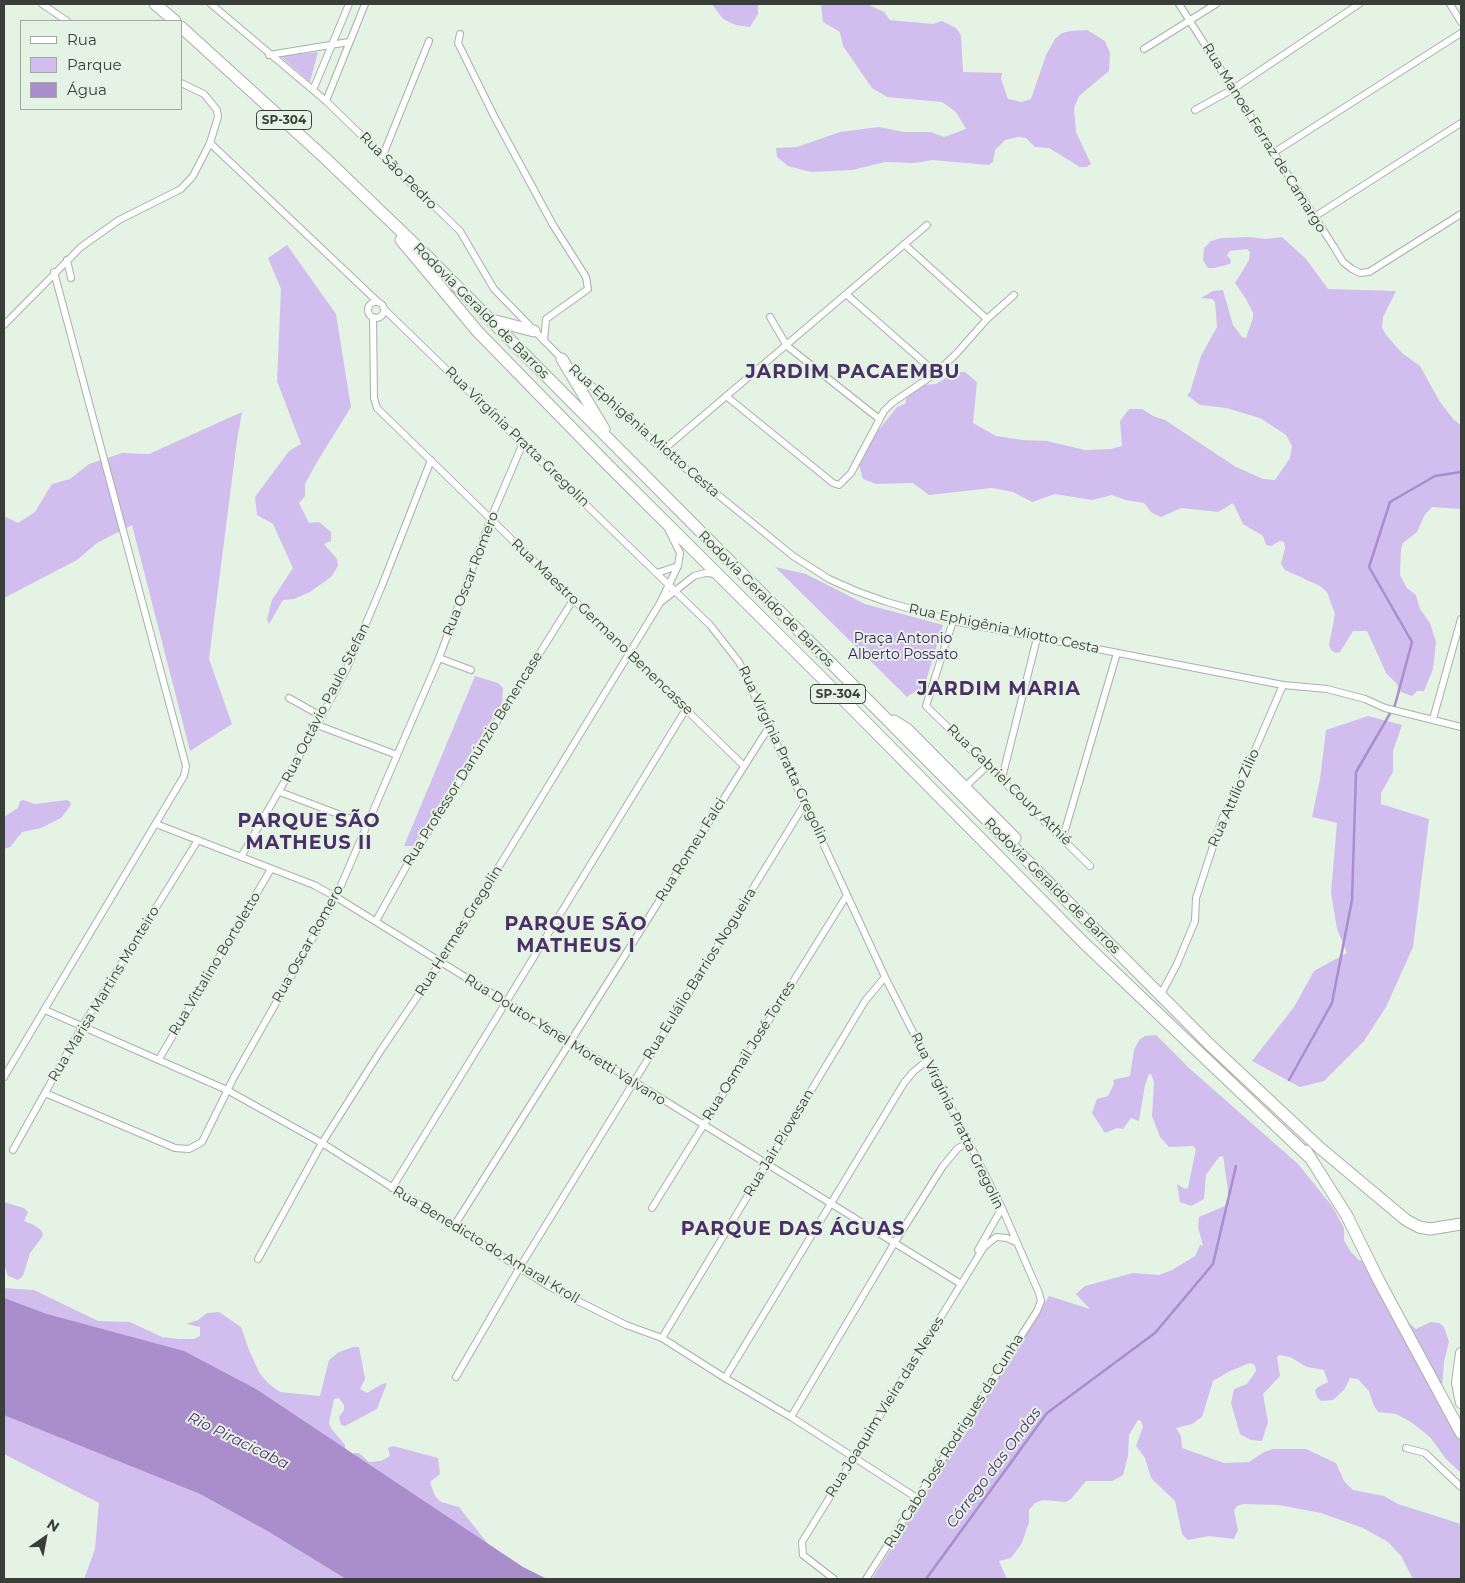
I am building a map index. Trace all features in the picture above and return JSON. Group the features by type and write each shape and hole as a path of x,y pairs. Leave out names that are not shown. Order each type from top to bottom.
{"highway":[{"path":"156,4 174,20"},
{"name":"Rodovia Geraldo de Barros","path":"182,28 385,216 491,320 1160,996 1290,1120 1320,1148 1414,1225 1430,1229 1461,1224"},
{"name":"Rodovia Geraldo de Barros","path":"385,216 432,280 478,332 1084,943 1309,1157"},
{"path":"491,320 534,331"},
{"path":"562,359 614,446"},
{"path":"877,710 908,730 966,786 1018,841 1050,883"},
{"path":"1290,1120 1309,1157 1347,1216 1379,1281 1461,1434"}],"main road":[{"path":"1461,1353 1457,1383 1461,1404"}],"street":[{"path":"42,4 66,20"},
{"name":"Rua São Pedro","path":"210,4 326,101 460,231 494,289 562,359"},
{"path":"312,90 349,4"},
{"path":"326,101 365,4"},
{"name":"Rua Manoel Ferraz de Camargo","path":"1179,4 1343,262 1352,269 1360,272 1369,272 1461,214"},
{"path":"1144,49 1216,4"},
{"path":"1194,110 1233,89 1359,4"},
{"path":"1450,4 1461,22"},
{"path":"1273,153 1461,33"},
{"path":"460,34 458,43 500,126 553,225 586,275 588,289 546,319 544,341"},
{"path":"383,155 429,41"},
{"path":"269,55 349,42"},
{"path":"4,325 67,260 119,220 181,189 197,170 210,143 218,117 217,110 204,94 182,83"},
{"path":"1314,217 1461,123"},
{"path":"210,143 378,302 384,309 379,317 372,317 369,314 368,307 373,302 378,302"},
{"path":"663,450 927,225"},
{"path":"904,244 987,319"},
{"path":"67,260 72,278"},
{"path":"4,1077 156,824 184,776 186,766 54,272"},
{"path":"846,294 936,373"},
{"path":"726,396 833,483 839,485 845,481 878,418 892,403 936,373 987,319 1014,295"},
{"name":"Rua Virgínia Pratta Gregolin","path":"384,309 657,573 732,650 806,802 885,977 1002,1208 1041,1301"},
{"name":"Rua Maestro Germano Benencasse","path":"372,317 375,403 377,408 744,766"},
{"path":"770,317 787,346 878,418"},
{"name":"Rua Ephigênia Miotto Cesta","path":"562,359 663,450 793,556 829,578 887,602 953,621 1037,638 1283,685 1327,689 1365,699 1385,708 1413,716 1433,719 1461,727"},
{"name":"Rua Oscar Romero","path":"45,1093 160,1142 184,1149 193,1148 202,1142 227,1090 336,897 439,658 491,518 523,443"},
{"name":"Rua Octávio Paulo Stefan","path":"242,857 318,725 357,647 431,460"},
{"path":"657,573 678,566 680,553 677,543 660,516"},
{"name":"Rua Hermes Gregolin","path":"258,1259 322,1144 381,1050 440,963 630,653 660,602 678,566"},
{"name":"Rua Hermes Gregolin","path":"660,602 688,580 700,574 718,574"},
{"name":"Rua Professor Danúnzio Benencase","path":"376,921 406,867 573,600"},
{"path":"1433,719 1461,619"},
{"name":"Rua Gabriel Coury Athié","path":"953,621 926,706 1063,837 1090,866"},
{"path":"1002,778 1037,638"},
{"path":"1063,837 1117,653"},
{"path":"439,658 471,670"},
{"name":"Rua Attílio Zilio","path":"1160,996 1177,964 1195,921 1196,898 1222,819 1283,685"},
{"path":"289,698 322,716"},
{"path":"392,1188 686,709"},
{"path":"318,725 397,755"},
{"name":"Rua Romeu Falci","path":"454,1226 768,727"},
{"path":"966,786 988,764"},
{"path":"280,792 367,825"},
{"name":"Rua Eulálio Barrios Nogueira","path":"456,1377 520,1267 806,802"},
{"name":"Rua Doutor Ysnel Moretti Valvano","path":"156,824 314,885 336,897 440,963 767,1162 961,1284"},
{"name":"Rua Marisa Martins Monteiro","path":"13,1150 83,1025 198,840"},
{"name":"Rua Vittalino Bortoletto","path":"159,1059 270,869"},
{"name":"Rua Osmail José Torres","path":"652,1208 847,895"},
{"name":"Rua Jair Piovesan","path":"662,1338 865,1001 885,977"},
{"name":"Rua Benedicto do Amaral Kroll","path":"45,1010 83,1025 227,1090 322,1144 550,1287 594,1310 662,1338 725,1378 792,1416 917,1498"},
{"path":"725,1378 904,1083 912,1072 928,1060"},
{"path":"792,1416 895,1242 952,1154 968,1143"},
{"name":"Rua Joaquim Vieira das Neves","path":"975,1261 978,1248 1002,1208"},
{"name":"Rua Joaquim Vieira das Neves","path":"834,1579 803,1555 802,1542 986,1244 996,1237 1007,1238 1016,1242"},
{"name":"Rua Cabo José Rodrigues da Cunha","path":"866,1579 1037,1311 1041,1301"},
{"path":"1406,1448 1425,1452 1439,1464 1453,1482 1461,1487"}],"green space":[{"path":"712,4 758,4 758,14 750,27 736,25 723,19"},
{"path":"821,4 867,4 884,12 890,20 933,24 942,21 956,28 961,35 963,72 1002,73 1001,79 1008,99 1022,102 1031,99 1046,55 1055,39 1062,33 1087,30 1105,41 1110,53 1109,71 1079,96 1074,108 1076,132 1091,164 1087,167 1080,167 1049,148 1035,147 1026,138 1018,137 1005,140 995,150 993,162 989,165 932,160 915,163 885,162 852,170 811,172 788,166 777,157 776,148 797,147 840,132 879,127 904,132 931,132 944,137 966,129 956,112 942,102 887,97 872,88 843,46 840,32 823,22"},
{"path":"318,52 310,82 280,56"},
{"path":"1249,237 1265,239 1282,237 1306,259 1328,289 1396,291 1383,317 1382,327 1386,335 1402,353 1420,366 1440,402 1454,420 1461,425 1461,509 1432,507 1424,516 1417,532 1403,543 1401,549 1400,575 1407,588 1416,595 1420,609 1430,623 1436,642 1433,669 1424,691 1417,691 1412,696 1401,692 1396,683 1386,673 1367,631 1353,631 1340,652 1336,653 1331,650 1329,645 1335,614 1327,592 1320,586 1285,570 1281,564 1285,548 1284,542 1280,541 1271,546 1266,545 1263,536 1243,524 1233,503 1218,512 1181,508 1161,517 1152,513 1144,503 1125,500 1112,495 1092,500 1055,494 1032,502 1013,492 992,488 929,495 913,483 876,484 863,479 859,465 869,442 897,407 905,404 908,394 924,385 936,384 955,372 965,372 977,382 973,423 996,436 1047,441 1085,450 1111,449 1122,446 1120,421 1129,409 1142,409 1153,416 1165,420 1236,467 1263,479 1275,480 1290,458 1292,446 1286,435 1260,418 1226,408 1200,405 1187,395 1190,392 1201,356 1217,327 1215,302 1212,299 1201,298 1213,291 1223,290 1233,325 1242,337 1246,338 1253,318 1253,313 1246,299 1235,283 1249,260 1250,252 1247,249 1230,251 1227,255 1231,260 1230,264 1208,268 1203,260 1204,248 1211,241 1221,238"},
{"path":"287,245 336,314 351,407 305,484 305,496 299,503 309,523 319,522 331,532 331,541 324,544 337,559 338,566 331,577 310,592 294,599 283,600 269,624 267,619 272,600 293,568 273,524 257,515 255,497 289,451 301,444 277,381 281,289 268,258"},
{"path":"242,412 209,659 232,724 190,751 132,525 97,543 77,560 4,598 4,516 18,523 35,512 52,484 70,479 89,464 122,453 149,454"},
{"name":"Praça Antonio Alberto Possato","path":"775,567 806,574 865,604 943,625 922,694 917,690 907,697"},
{"path":"475,676 498,683 503,688 502,703 413,846 404,846"},
{"path":"1368,716 1402,725 1393,751 1393,772 1381,793 1381,804 1429,819 1413,947 1386,1007 1364,1041 1324,1081 1300,1087 1252,1061 1294,1007 1314,971 1347,953 1337,929 1331,893 1337,823 1312,817 1320,779 1326,730"},
{"path":"23,800 35,804 67,800 71,805 61,818 41,828 22,832 10,847 4,849 4,817 18,808 20,801"},
{"path":"1156,1035 1189,1068 1298,1164 1332,1206 1344,1228 1344,1240 1350,1251 1359,1260 1370,1263 1395,1311 1416,1329 1431,1322 1439,1323 1444,1327 1449,1342 1444,1361 1441,1405 1443,1414 1461,1435 1461,1473 1446,1459 1430,1437 1411,1422 1396,1414 1378,1412 1369,1391 1358,1379 1350,1378 1344,1390 1333,1400 1321,1401 1317,1397 1315,1390 1328,1382 1324,1370 1307,1367 1290,1357 1279,1355 1277,1357 1280,1376 1263,1394 1268,1422 1262,1441 1251,1440 1240,1434 1231,1403 1234,1389 1247,1384 1256,1371 1255,1365 1250,1363 1230,1371 1213,1381 1202,1417 1192,1424 1176,1428 1181,1436 1182,1448 1224,1463 1249,1462 1264,1452 1273,1449 1306,1449 1336,1463 1344,1481 1353,1490 1384,1496 1398,1504 1461,1524 1461,1579 1413,1579 1401,1556 1388,1542 1363,1528 1321,1513 1279,1505 1243,1504 1237,1506 1234,1510 1238,1530 1234,1539 1209,1536 1188,1540 1182,1534 1175,1501 1151,1478 1145,1458 1136,1446 1143,1427 1141,1421 1138,1420 1129,1435 1128,1456 1123,1475 1112,1481 1086,1481 1071,1499 1066,1502 1043,1500 1035,1503 1029,1510 1029,1522 1022,1543 1011,1558 999,1561 1007,1579 872,1579 1049,1296 1090,1309 1076,1294 1085,1286 1133,1273 1159,1275 1172,1270 1195,1256 1200,1245 1203,1246 1198,1227 1199,1217 1225,1206 1228,1190 1223,1156 1219,1157 1206,1175 1204,1199 1191,1206 1180,1202 1177,1184 1185,1189 1188,1188 1196,1149 1193,1146 1169,1147 1160,1137 1152,1116 1154,1082 1151,1074 1149,1074 1145,1085 1139,1121 1131,1118 1123,1129 1117,1128 1105,1133 1092,1113 1097,1099 1108,1096 1114,1084 1113,1080 1130,1076 1134,1050 1139,1040 1145,1036"},
{"path":"4,1202 24,1208 28,1212 24,1221 42,1231 43,1236 30,1253 23,1276 18,1280 8,1276 4,1265"},
{"path":"4,1288 34,1290 98,1321 130,1322 162,1337 179,1339 194,1339 200,1336 200,1327 186,1324 198,1320 207,1313 219,1312 241,1327 260,1374 280,1392 320,1396 329,1360 339,1352 353,1347 359,1347 365,1379 360,1389 367,1393 387,1383 377,1409 345,1426 341,1425 339,1417 344,1410 344,1405 339,1398 334,1399 329,1423 345,1445 345,1452 4,1316"},
{"path":"4,1414 200,1494 269,1532 346,1579 84,1579 95,1549 99,1503 4,1454"},
{"path":"393,1446 438,1458 440,1474 430,1482 435,1496 441,1502 459,1507 492,1549 348,1459 354,1453 359,1453 369,1462 381,1461 390,1456 388,1448"}],"water":[{"name":"Rio Piracicaba","path":"4,1298 47,1314 184,1351 256,1389 523,1567 547,1579 346,1579 269,1532 200,1494 4,1415"}],"waterway":[{"name":"Córrego das Ondas","path":"1289,1080 1332,1003 1352,900 1356,772 1395,705 1412,642 1369,567 1390,502 1435,476 1461,472"},
{"name":"Córrego das Ondas","path":"926,1579 1047,1413 1155,1333 1213,1264 1236,1166"}],"district":[{"name":"JARDIM PACAEMBU","path":"853,372"},
{"name":"JARDIM MARIA","path":"999,689"},
{"name":"PARQUE SÃO MATHEUS II","path":"309,832"},
{"name":"PARQUE SÃO MATHEUS I","path":"576,935"},
{"name":"PARQUE DAS ÁGUAS","path":"793,1229"}]}
